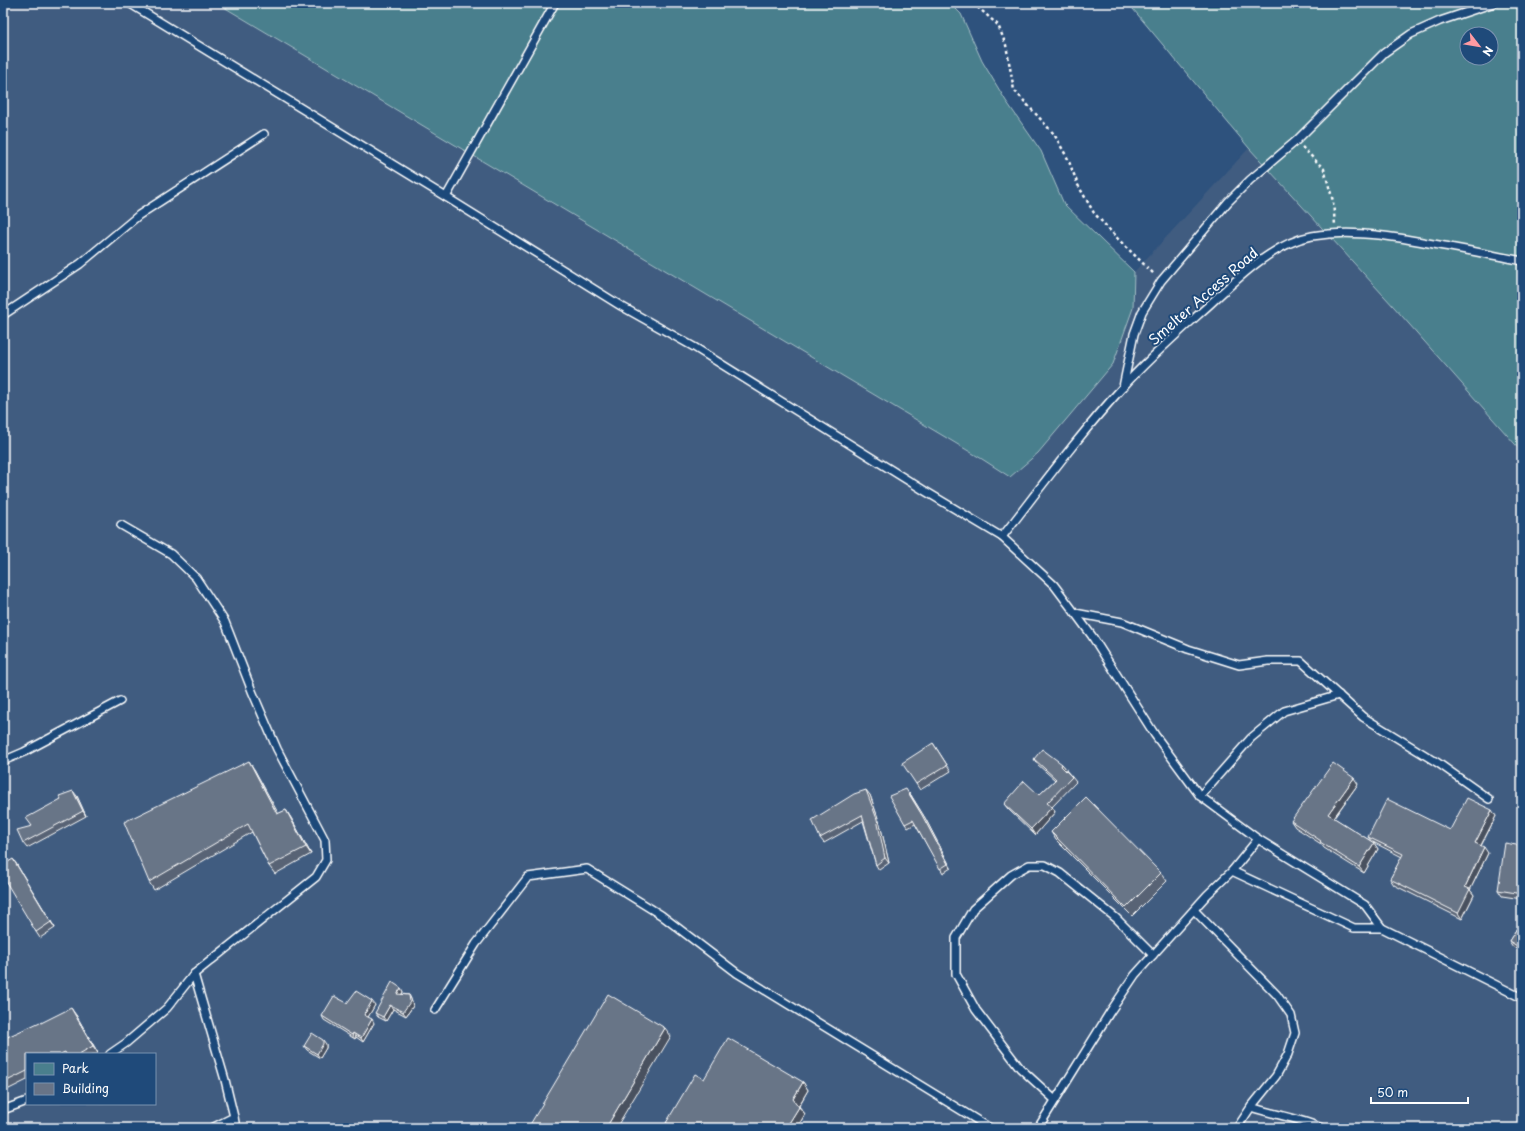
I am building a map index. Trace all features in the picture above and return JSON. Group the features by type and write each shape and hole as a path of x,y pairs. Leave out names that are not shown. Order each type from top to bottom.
{"lane":[{"path":"129,3 621,306 694,347 925,491 1002,537 1054,585 1092,636 1155,735 1200,796 1258,839 1365,905 1382,928"},
{"path":"446,197 555,3"},
{"path":"1123,387 1134,334 1142,312 1161,281 1228,202 1250,180 1296,140 1384,53 1411,34 1440,21 1494,3"},
{"path":"3,315 80,264 139,215 264,134"},
{"name":"Smelter Access Road","path":"1002,537 1074,445 1123,387 1221,293 1257,263 1284,246 1310,236 1336,232 1393,236 1522,261"},
{"path":"111,1053 126,1043 167,1008 194,974 316,877 326,860 325,840 277,749 225,622 196,578 171,554 120,524"},
{"path":"1075,613 1122,622 1188,649 1239,665 1268,661 1301,661 1363,717 1438,763 1489,799"},
{"path":"1200,796 1251,738 1284,711 1339,695"},
{"path":"3,761 24,752 120,701"},
{"path":"1038,1128 1135,975 1232,871 1258,839"},
{"path":"1055,1100 1020,1068 976,1010 956,974 956,938 974,909 1011,875 1029,865 1045,865 1060,873 1116,918 1153,955"},
{"path":"435,1010 476,944 528,877 587,869 661,915 738,972 990,1128"},
{"path":"1232,871 1354,928 1382,928 1522,998"},
{"path":"1194,910 1277,995 1291,1015 1295,1033 1288,1054 1276,1076 1251,1107 1237,1128"},
{"path":"194,974 225,1080 236,1128"},
{"path":"3,1110 26,1101"},
{"path":"1251,1107 1304,1120 1322,1128"},
{"path":"212,1128 234,1117"}],"path":[{"path":"973,3 998,25 1006,45 1014,90 1054,134 1068,158 1078,185 1094,213 1161,281"},
{"path":"1296,140 1324,169 1333,201 1336,232"}],"shaded area":[{"path":"3,3 217,3 1010,477 1133,308 1134,272 1249,148 1394,307 1522,452 1522,1128 3,1128"}],"green space":[{"path":"217,3 950,3 961,14 982,61 1006,101 1041,151 1064,204 1134,272 1133,308 1113,364 1038,453 1010,477"},
{"path":"1128,3 1522,3 1522,452 1394,307 1249,148"}],"building":[{"path":"933,743 947,765 916,784 902,763"},
{"path":"1042,749 1062,764 1061,766 1072,777 1047,803 1052,807 1031,829 1004,804 1024,781 1039,795 1056,779 1034,759"},
{"path":"249,761 277,814 286,810 306,847 269,866 248,824 149,882 124,822"},
{"path":"1333,763 1354,778 1328,814 1374,843 1359,867 1291,821"},
{"path":"906,789 922,815 948,864 940,869 913,820 905,824 889,796"},
{"path":"866,790 877,819 885,858 876,865 862,815 820,838 812,820 854,794"},
{"path":"73,791 83,811 23,843 17,830 32,826 26,818 61,799 59,796"},
{"path":"1086,797 1161,873 1126,908 1051,832"},
{"path":"1467,798 1492,810 1475,843 1484,847 1465,887 1470,889 1458,913 1390,879 1403,854 1368,837 1387,799 1450,830"},
{"path":"1505,843 1522,846 1522,894 1498,890"},
{"path":"13,859 51,922 36,932 3,877 3,865"},
{"path":"1522,920 1522,949 1509,941"},
{"path":"392,982 401,988 397,994 409,995 410,1002 403,1012 390,1005 383,1017 375,1013"},
{"path":"356,991 372,1001 364,1015 372,1019 361,1038 353,1033 352,1035 322,1016 334,996 347,1003"},
{"path":"608,994 665,1028 606,1128 528,1128"},
{"path":"71,1008 93,1046 81,1053 26,1053 26,1072 3,1083 3,1039 40,1022 41,1023"},
{"path":"312,1033 323,1040 323,1044 317,1054 304,1046"},
{"path":"728,1038 803,1082 793,1099 799,1107 786,1128 675,1128 666,1123 695,1074 704,1079"}]}
